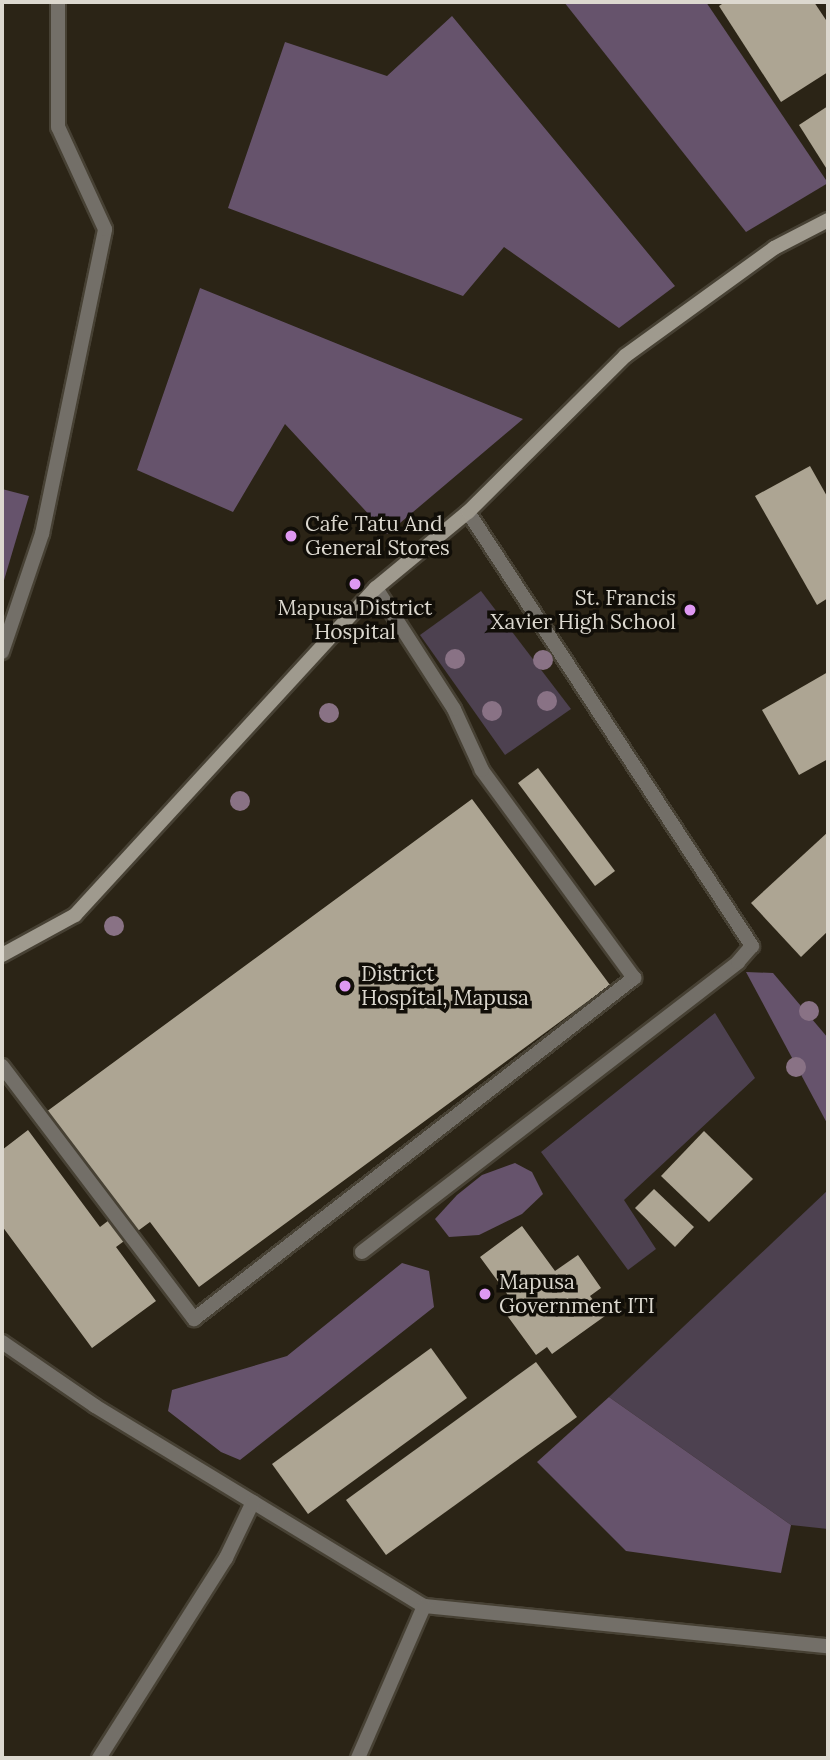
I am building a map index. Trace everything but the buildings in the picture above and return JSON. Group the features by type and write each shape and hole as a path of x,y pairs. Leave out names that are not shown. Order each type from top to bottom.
{"main road":[{"path":"2,956 75,915 376,588 468,512 625,356 774,248 828,220"}],"street":[{"path":"2,652 42,534 105,229 58,127 58,2"},
{"path":"362,1252 738,962 752,946 468,512"},
{"path":"2,1066 194,1319 634,978 482,770 454,709 376,588"},
{"path":"2,1342 95,1406 424,1606 828,1646"},
{"path":"99,1758 226,1558 253,1502"},
{"path":"358,1758 424,1606"}],"shaded area":[{"path":"564,2 706,2 828,183 746,232"},
{"path":"452,16 675,286 619,328 504,247 463,296 228,208 285,42 387,76"},
{"path":"200,288 523,419 387,534 285,424 233,512 137,470"},
{"path":"2,489 29,496 2,587"},
{"path":"481,591 571,709 505,755 420,635"},
{"path":"746,972 773,973 828,1038 828,1125"},
{"path":"715,1013 755,1078 624,1200 656,1249 628,1270 541,1152"},
{"path":"515,1163 532,1172 543,1194 522,1214 479,1235 449,1237 435,1219 457,1195 482,1175"},
{"path":"828,1190 828,1529 791,1525 609,1397"},
{"path":"402,1263 429,1271 434,1307 240,1460 221,1452 168,1411 172,1390 287,1356"},
{"path":"609,1397 791,1525 781,1573 626,1551 537,1462"}],"place":[{"name":"Cafe Tatu And General Stores","path":"291,536"},
{"name":"Mapusa District Hospital","path":"355,584"},
{"name":"St. Francis Xavier High School","path":"690,610"},
{"name":"District Hospital, Mapusa","path":"345,986"},
{"name":"Mapusa Government ITI","path":"485,1294"}]}
